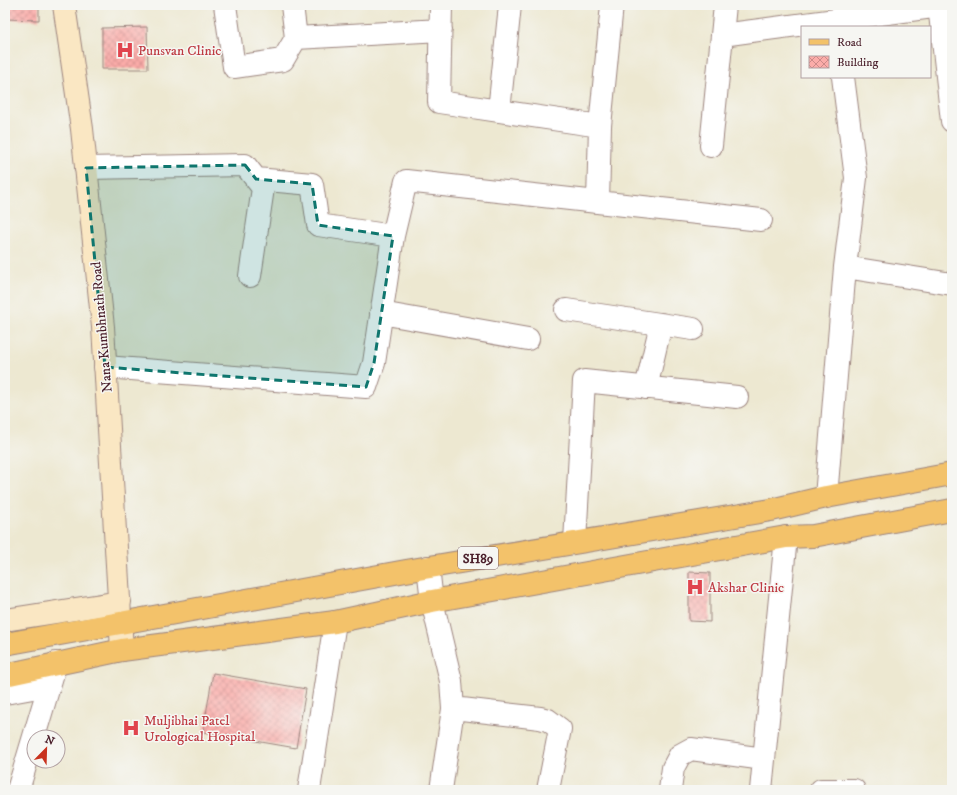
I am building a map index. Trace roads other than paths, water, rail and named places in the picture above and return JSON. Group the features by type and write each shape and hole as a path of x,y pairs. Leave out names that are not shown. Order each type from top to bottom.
{"main road":[{"name":"Nana Kumbhnath Road","path":"64,5 86,168 103,327 121,612 122,650"},
{"name":"SH89","path":"5,644 121,612 428,567 771,510 826,497 952,474"},
{"name":"SH89","path":"5,675 122,650 335,622 432,601 786,537 813,536 952,510"},
{"path":"5,620 121,612"}],"street":[{"path":"225,5 234,67 283,60 296,38 292,5"},
{"path":"441,5 439,102 600,126"},
{"path":"499,111 510,5"},
{"path":"598,202 600,126 612,5"},
{"path":"711,146 725,5"},
{"path":"808,26 836,23 942,5 952,121"},
{"path":"722,35 801,27"},
{"path":"296,38 441,30"},
{"path":"826,497 845,267 856,178 843,78"},
{"path":"86,168 245,165 263,188 250,276"},
{"path":"256,179 312,184 318,225 393,236"},
{"path":"105,367 366,387 374,363 393,236 406,181 761,220"},
{"path":"845,267 952,284"},
{"path":"566,310 692,329"},
{"path":"381,313 528,339"},
{"path":"646,388 661,324"},
{"path":"575,542 584,381 736,397"},
{"path":"761,790 786,537"},
{"path":"428,567 432,601 451,681 453,708 441,790"},
{"path":"309,790 335,622"},
{"path":"18,790 56,663"},
{"path":"5,693 49,685"},
{"path":"453,708 540,718 548,720 560,729 548,790"},
{"path":"670,790 673,768 680,755 691,749 764,759"},
{"path":"820,790 854,790"}],"place":[{"name":"Punsvan Clinic","path":"125,50"},
{"name":"Akshar Clinic","path":"695,587"},
{"name":"Muljibhai Patel Urological Hospital","path":"131,728"}]}
